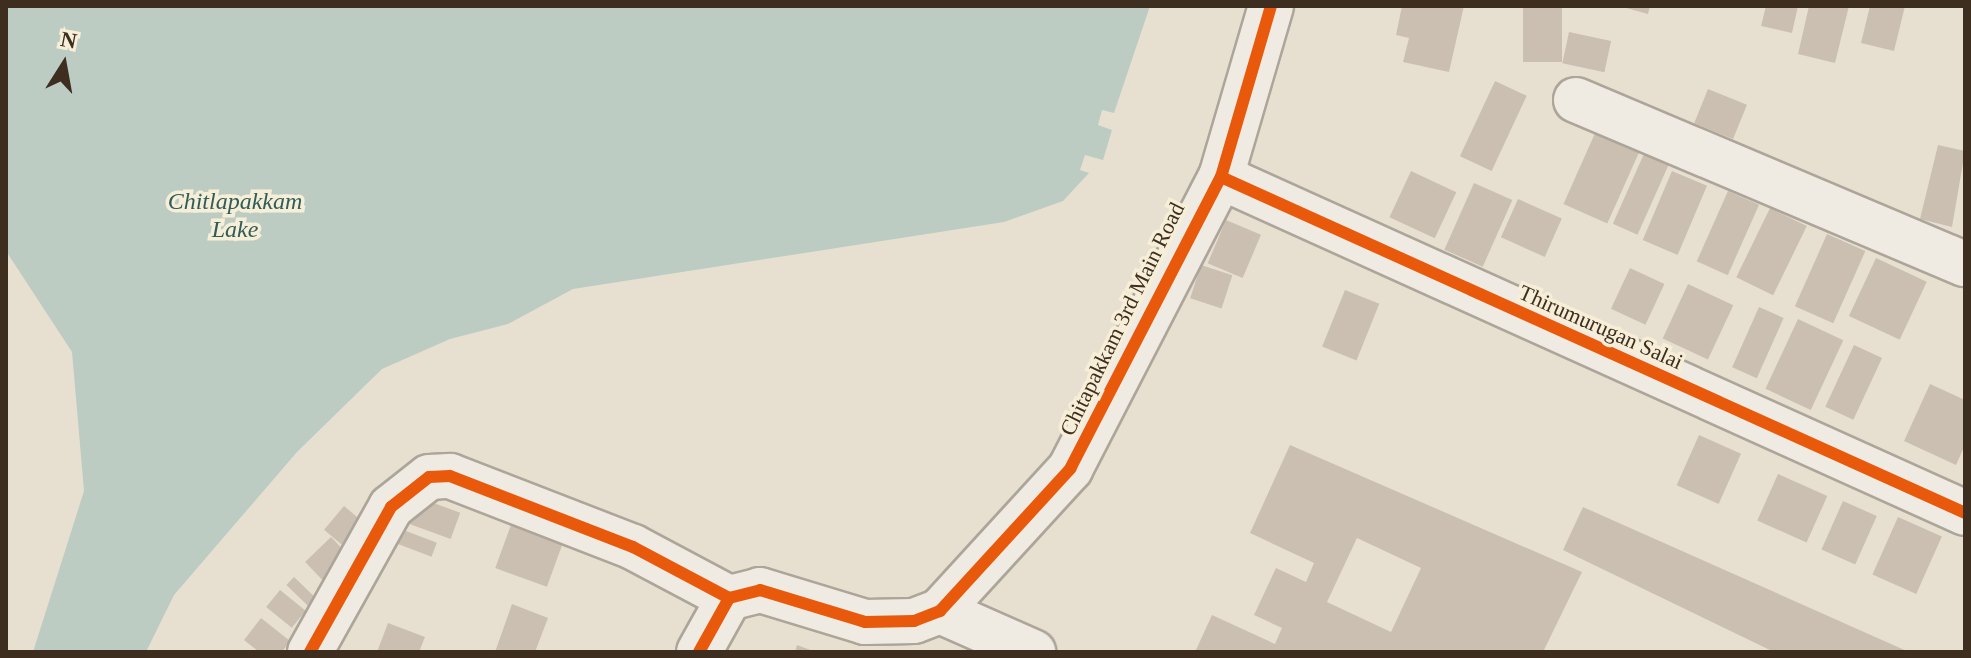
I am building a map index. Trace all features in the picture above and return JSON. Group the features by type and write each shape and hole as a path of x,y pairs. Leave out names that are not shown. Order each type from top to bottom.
{"street":[{"name":"Chitapakkam 3rd Main Road","path":"918,628 1070,469 1221,177 1271,6"},
{"path":"1576,100 1965,264"},
{"name":"Thirumurugan Salai","path":"1221,177 1965,513"},
{"path":"310,652 391,507 429,477 450,476 633,547 729,598 760,590 865,622 918,628 1033,652"},
{"path":"699,652 729,598"}],"water":[{"name":"Chitlapakkam Lake","path":"6,6 1150,6 1114,113 1102,110 1098,125 1112,130 1103,160 1085,155 1080,170 1089,173 1063,201 1004,222 573,289 508,324 450,339 382,369 297,452 174,595 146,652 33,652 84,491 72,352 6,251"}],"building":[{"path":"1402,6 1464,6 1449,72 1403,62 1409,38 1396,35"},
{"path":"1523,6 1562,6 1562,62 1523,62"},
{"path":"1619,6 1650,6 1648,14"},
{"path":"1766,6 1798,6 1792,33 1761,26"},
{"path":"1809,6 1849,6 1835,63 1798,54"},
{"path":"1870,6 1905,6 1894,51 1861,43"},
{"path":"1569,32 1611,41 1604,72 1562,63"},
{"path":"1495,81 1527,96 1492,171 1460,156"},
{"path":"1708,89 1747,105 1733,139 1694,123"},
{"path":"1596,131 1640,151 1607,224 1563,204"},
{"path":"1938,145 1965,151 1952,227 1920,219"},
{"path":"1647,147 1672,158 1637,235 1613,224"},
{"path":"1411,171 1456,192 1435,238 1389,217"},
{"path":"1672,171 1707,186 1678,255 1643,240"},
{"path":"1474,183 1512,200 1483,267 1444,250"},
{"path":"1728,191 1759,205 1728,275 1697,261"},
{"path":"1518,199 1562,219 1545,257 1501,237"},
{"path":"1770,208 1807,226 1773,295 1736,277"},
{"path":"1226,220 1261,235 1243,278 1208,263"},
{"path":"1827,234 1865,251 1833,323 1795,306"},
{"path":"1876,258 1927,282 1900,340 1849,316"},
{"path":"1201,265 1232,275 1222,308 1190,298"},
{"path":"1630,268 1664,284 1645,325 1611,309"},
{"path":"1688,284 1733,305 1708,360 1663,338"},
{"path":"1345,290 1379,304 1356,360 1322,347"},
{"path":"1759,307 1784,318 1757,378 1732,367"},
{"path":"1798,319 1843,340 1811,410 1765,389"},
{"path":"1854,345 1882,358 1853,420 1825,407"},
{"path":"1930,384 1965,400 1965,445 1956,465 1904,441"},
{"path":"1699,435 1741,454 1719,504 1677,485"},
{"path":"1290,445 1582,572 1543,652 1195,652 1212,615 1275,644 1282,628 1254,615 1276,568 1306,582 1314,563 1250,533","holes":["1357,538 1421,568 1391,632 1327,602"]},
{"path":"1778,474 1827,496 1807,543 1757,521"},
{"path":"417,497 460,513 451,539 407,523"},
{"path":"1843,501 1877,516 1855,564 1821,549"},
{"path":"344,506 368,526 348,550 324,530"},
{"path":"1583,507 1909,652 1774,652 1563,550"},
{"path":"1898,517 1942,537 1916,594 1872,575"},
{"path":"512,522 564,541 547,587 495,568"},
{"path":"393,526 437,543 432,557 388,540"},
{"path":"331,537 350,557 325,582 305,562"},
{"path":"294,577 316,598 308,606 286,585"},
{"path":"280,590 306,611 292,628 266,607"},
{"path":"512,604 548,618 535,652 495,652"},
{"path":"261,618 290,641 282,652 259,652 244,640"},
{"path":"388,623 425,637 419,652 377,652"},
{"path":"797,645 816,652 795,652"}],"cycle path":[{"path":"699,652 729,598 760,590 865,622 914,621 940,611 1070,469 1221,177 1271,6"},
{"path":"1221,177 1965,513"},
{"path":"310,652 391,507 429,477 450,476 633,547 729,598"}]}
